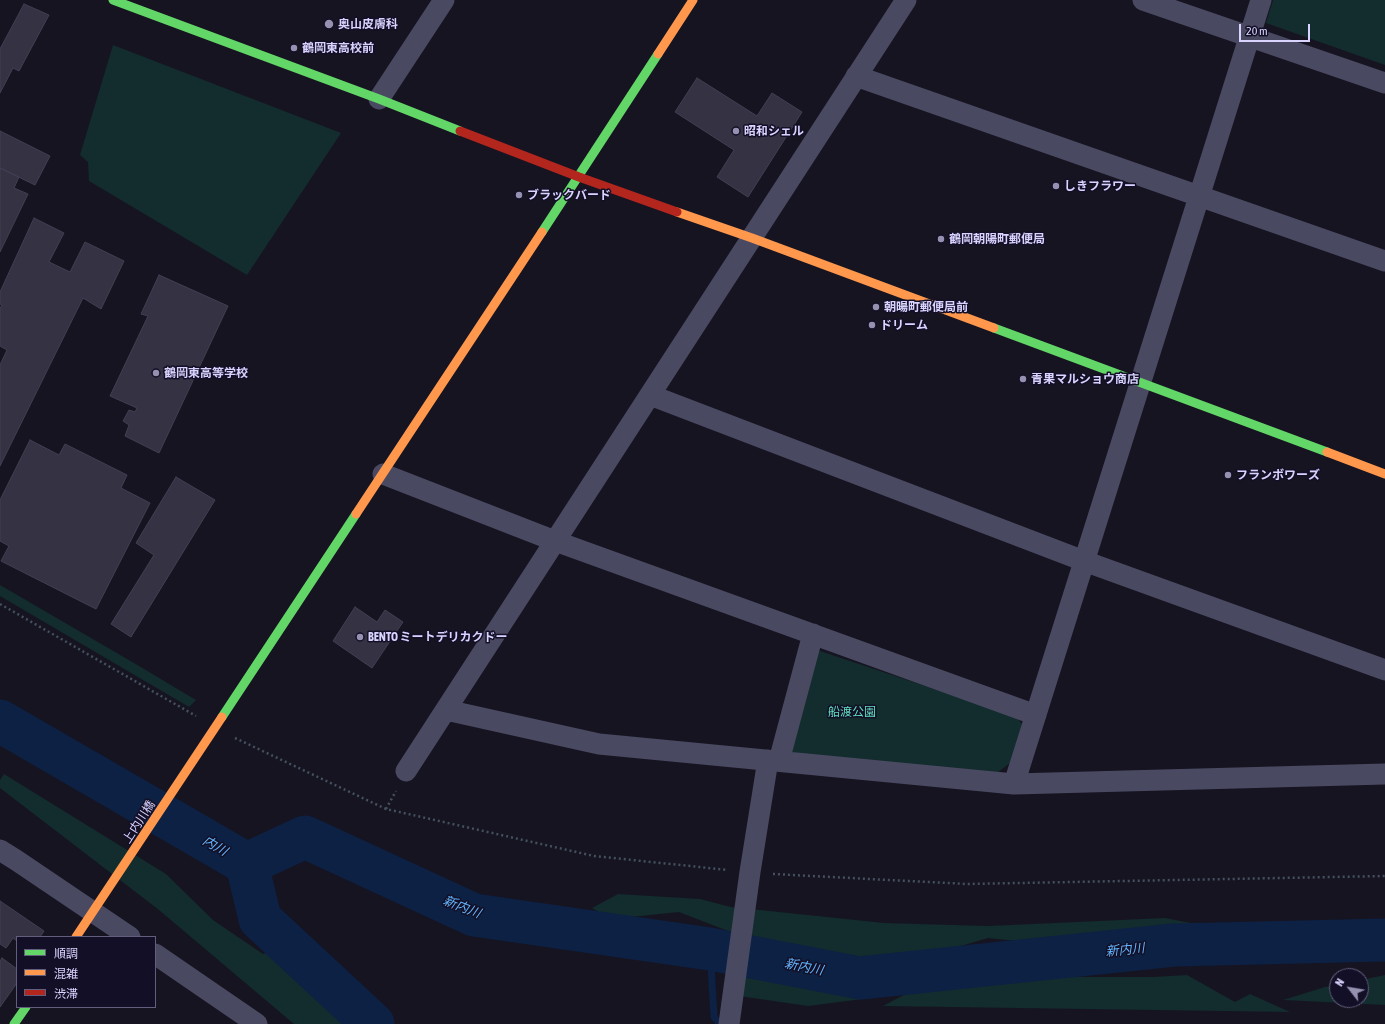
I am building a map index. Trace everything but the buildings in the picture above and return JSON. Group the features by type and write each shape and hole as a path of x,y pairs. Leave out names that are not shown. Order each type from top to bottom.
{"street":[{"path":"113,0 379,99 580,177 752,238 1385,474"},
{"path":"379,99 444,0"},
{"name":"上内川橋","path":"77,936 580,177 693,0"},
{"path":"406,771 906,0"},
{"path":"1143,0 1385,83"},
{"path":"1014,784 1261,0"},
{"path":"856,76 1385,260"},
{"path":"650,395 1084,561 1385,670"},
{"path":"382,474 555,541 1036,715"},
{"path":"729,1023 749,876 774,760 813,634"},
{"path":"446,710 600,744 1014,784 1385,774"},
{"path":"0,850 99,904 129,936"},
{"path":"156,955 235,1018 257,1024"},
{"path":"14,1024 25,1008"}],"path":[{"path":"0,604 233,737 386,809 594,856 749,876 967,884 1385,876"}],"green space":[{"path":"1273,0 1385,0 1385,65 1266,23"},
{"path":"113,45 341,133 247,275 89,181 88,162 80,155"},
{"path":"0,585 196,700 189,707 0,596"},
{"name":"船渡公園","path":"817,650 1016,716 1024,727 1013,761 994,775 788,753"},
{"path":"4,774 166,874 213,920 263,954 272,951 300,970 315,999 353,1024 294,1024 159,910 0,788 0,780"},
{"path":"618,894 700,899 731,907 884,923 988,926 1165,918 1226,930 1169,931 1113,943 1036,943 988,938 910,961 841,966 728,931 679,912 611,919 592,908"},
{"path":"745,974 837,981 863,999 808,1006 739,996"},
{"path":"1187,975 1235,1002 1250,994 1290,1012 883,1006 919,987 1052,977 1153,977"},
{"path":"1385,975 1385,1005 1369,1004 1369,978"},
{"path":"1329,986 1329,1002 1283,1000"}],"waterway":[{"name":"内川","path":"0,721 247,864 260,919 373,1024"},
{"name":"新内川","path":"247,864 305,837 474,915 710,949 860,978 1174,945 1385,940"},
{"path":"710,949 714,1017 720,1024"}],"traffic: fast":[{"path":"113,0 379,99 460,131"},
{"path":"542,232 658,54"},
{"path":"994,328 1327,452"},
{"path":"222,717 356,514"},
{"path":"14,1024 25,1008"}],"traffic: slow":[{"path":"658,54 693,0"},
{"path":"677,212 752,238 994,328"},
{"path":"356,514 542,232"},
{"path":"1327,452 1385,474"},
{"path":"77,936 222,717"}],"traffic: jam":[{"path":"460,131 579,177 677,212"}],"place":[{"name":"奥山皮膚科","path":"329,24"},
{"name":"鶴岡東高校前","path":"294,48"},
{"name":"昭和シェル","path":"736,131"},
{"name":"しきフラワー","path":"1056,186"},
{"name":"ブラックバード","path":"519,195"},
{"name":"鶴岡朝陽町郵便局","path":"941,239"},
{"name":"朝暘町郵便局前","path":"876,307"},
{"name":"ドリーム","path":"872,325"},
{"name":"鶴岡東高等学校","path":"156,373"},
{"name":"青果マルショウ商店","path":"1023,379"},
{"name":"フランボワーズ","path":"1228,475"},
{"name":"BENTO ミートデリカクドー","path":"360,637"}]}
